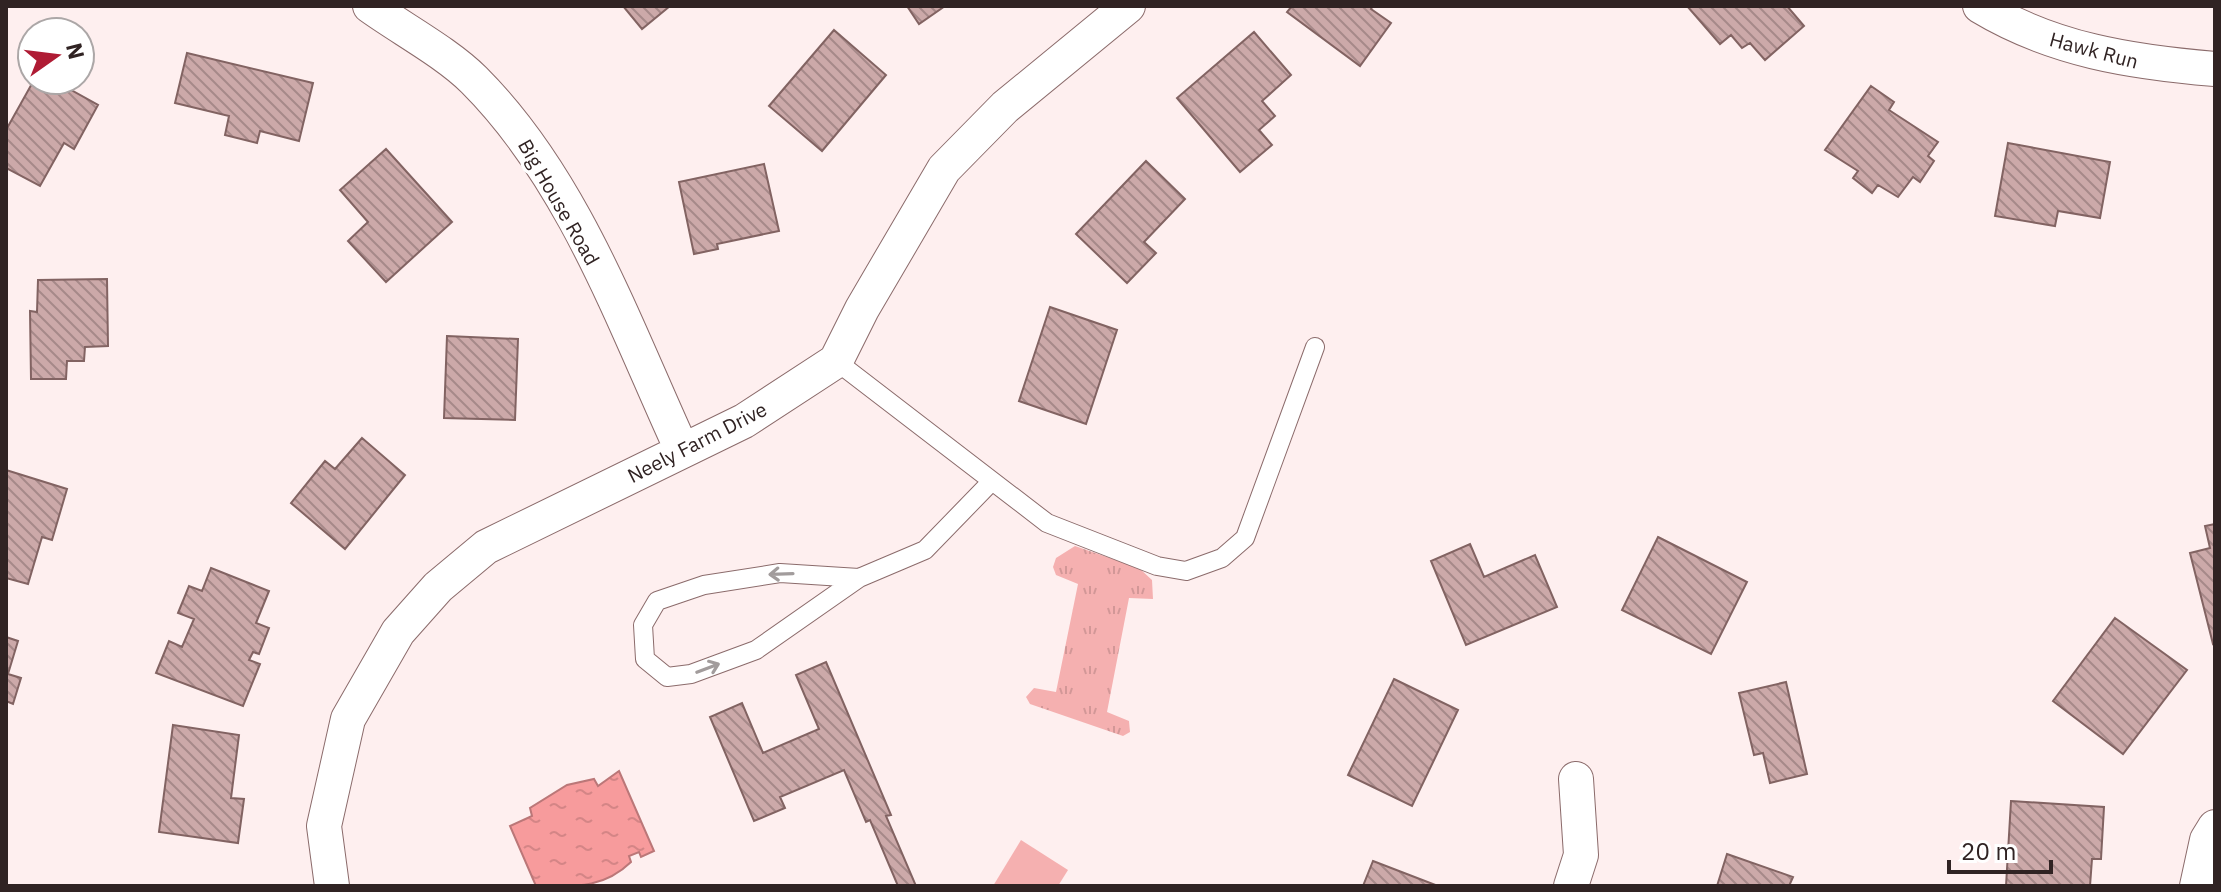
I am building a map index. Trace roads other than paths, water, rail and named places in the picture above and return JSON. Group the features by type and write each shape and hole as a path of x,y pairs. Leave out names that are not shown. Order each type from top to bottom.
{"street":[{"name":"Big House Road","path":"370,6 472,78 520,134 559,195 598,269 682,450"},
{"path":"836,361 862,309 944,169 1005,107 1128,6"},
{"name":"Hawk Run","path":"1980,6 2014,26 2098,55 2140,63 2215,69"},
{"name":"Neely Farm Drive","path":"332,886 324,826 348,719 398,632 438,587 486,547 744,421 836,361"},
{"path":"1571,886 1581,855 1576,779"},
{"path":"2197,886 2207,840 2215,827"}],"lane":[{"path":"836,361 1047,523 1157,566 1186,571 1222,558 1245,538 1315,347"},
{"path":"859,578 780,573 704,585 657,601 643,625 645,659 667,677 691,674 756,650 859,578 925,550 992,481"}],"water":[{"path":"619,771 654,851 641,857 639,852 629,856 631,862 598,882 574,886 536,886 510,826 532,816 530,808 567,785 594,779 598,786"}]}
